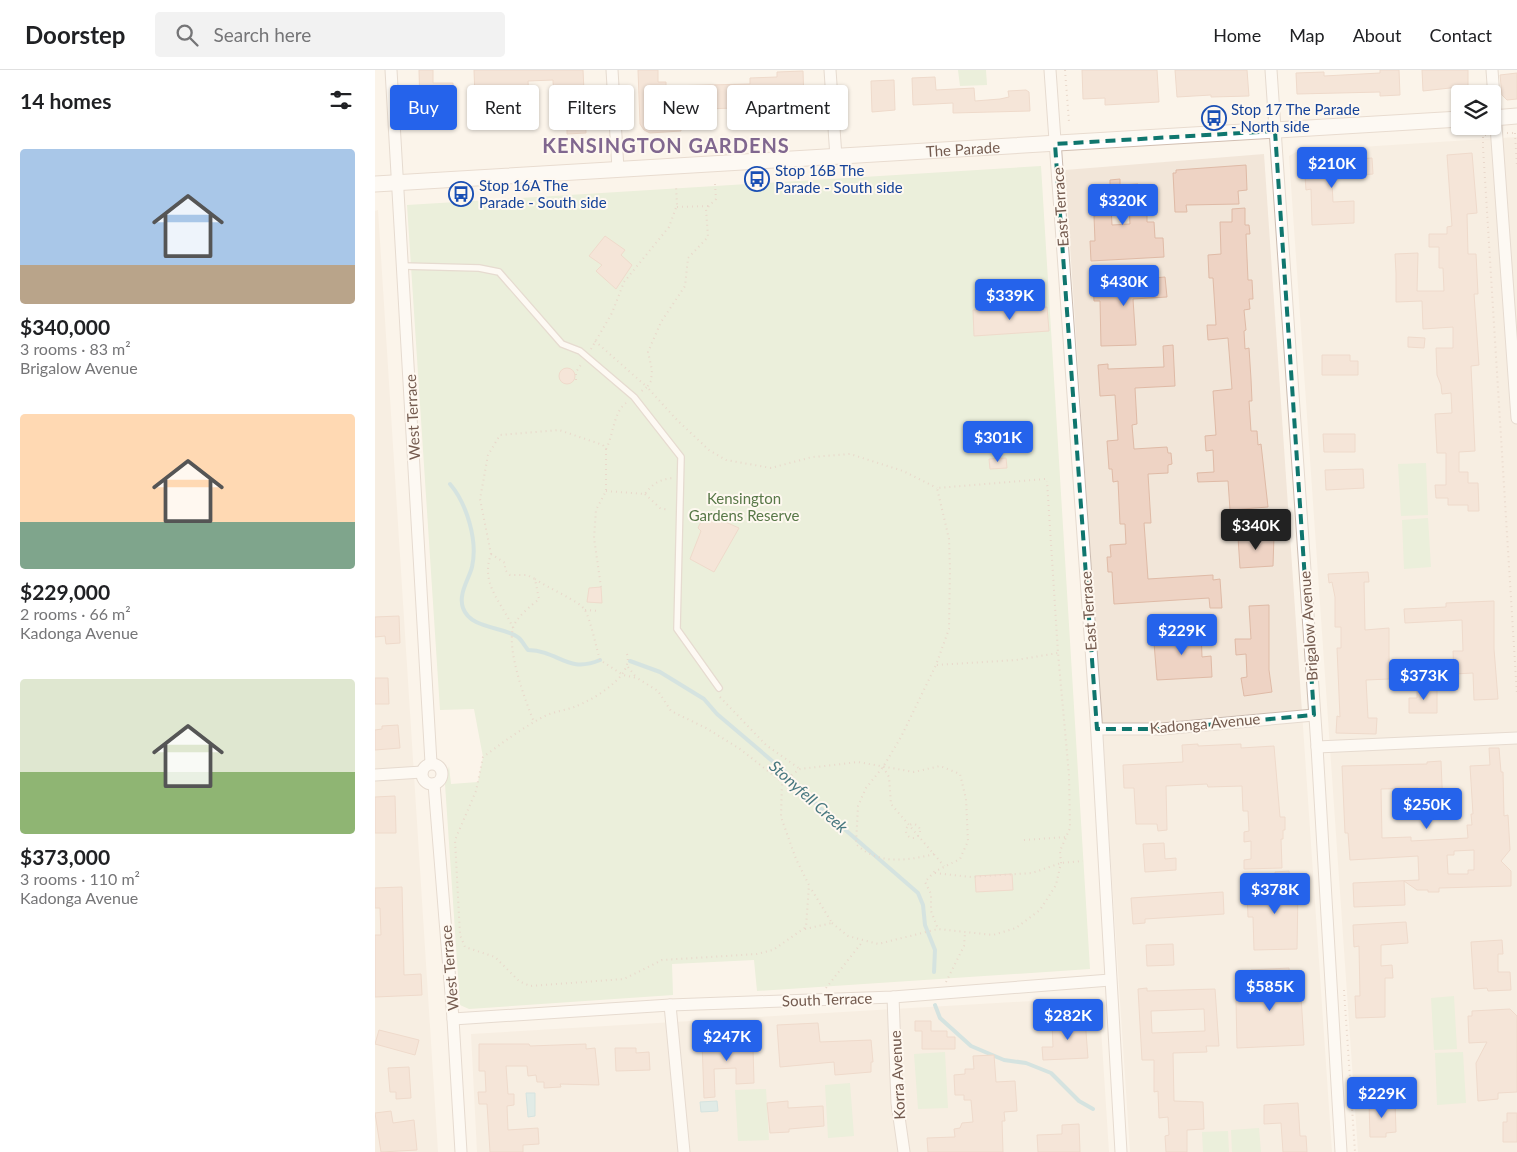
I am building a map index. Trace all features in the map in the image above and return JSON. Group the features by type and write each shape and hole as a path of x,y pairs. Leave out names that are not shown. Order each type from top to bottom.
{"main road":[{"path":"1501,117 1517,116"},
{"name":"The Parade","path":"375,184 1451,120"}],"street":[{"name":"West Terrace","path":"391,70 431,763"},
{"path":"612,70 618,169"},
{"path":"830,70 836,157"},
{"name":"East Terrace","path":"1050,70 1097,729 1121,1152"},
{"name":"Brigalow Avenue","path":"1271,70 1317,747 1341,1152"},
{"path":"1492,70 1493,85"},
{"path":"1495,135 1517,418"},
{"name":"Kadonga Avenue","path":"1097,729 1162,729 1314,715"},
{"path":"1317,747 1517,738"},
{"path":"431,763 438,765 442,770 440,780 434,784 424,779 422,772 425,766 431,763"},
{"path":"375,775 422,772"},
{"name":"West Terrace","path":"434,784 453,1019 461,1152"},
{"name":"South Terrace","path":"453,1019 671,1005 893,997 1110,980"},
{"name":"Korra Avenue","path":"893,997 897,1103 904,1152"},
{"path":"671,1005 684,1152"}],"lane":[{"path":"403,266 479,268 499,272 563,344 580,350 634,397 681,457 677,629 717,690"}],"path":[{"path":"1065,70 1069,122"},
{"path":"1505,134 1516,133 1517,167"},
{"path":"1483,135 1517,695"},
{"path":"601,587 594,538 597,510 606,491 607,449 612,438 619,408 647,387 651,381 652,370 648,352 661,322 685,286 688,258 708,237 707,209 716,199 715,184"},
{"path":"576,380 576,372 612,313 624,282 669,227 676,207 676,186"},
{"path":"676,207 709,206"},
{"path":"595,341 647,387 677,420 709,450 726,460 771,468 812,457 850,454 903,471 937,488 1046,480 1069,775 1070,828 1060,851 1061,863 1056,885 1040,910 1016,928 993,935 938,929 878,944 848,936 832,923 796,859 781,817 782,782"},
{"path":"534,722 521,690 513,641 513,628 491,591 489,561 491,554 480,499 488,455 500,435 559,430 603,445 607,449"},
{"path":"645,494 655,484 664,479 673,478"},
{"path":"934,854 907,860 889,859 865,853 856,844 858,806 865,788 883,767 901,737 936,665 949,630 949,539 937,488"},
{"path":"606,491 645,494 660,508 669,510"},
{"path":"491,554 505,563 505,570 511,575 527,575 561,595 578,602 585,610 600,660 623,675 637,678"},
{"path":"513,628 519,618 539,599 535,579"},
{"path":"585,610 599,611"},
{"path":"936,665 1016,660 1058,653"},
{"path":"627,654 628,668 623,675 602,692 575,706 543,716 483,757 476,791 455,840 460,935 465,947 495,958 519,981 530,986 624,978 662,960 757,954 773,950 803,930 832,923"},
{"path":"628,668 637,678 658,691 671,710 740,748 782,782"},
{"path":"717,690 767,745 799,769"},
{"path":"782,782 799,769 859,762 883,767 899,767 914,772 940,766 960,774 966,799 968,841 960,859 934,872 927,880"},
{"path":"883,767 889,777 891,804 945,866"},
{"path":"909,825 918,826 921,830 918,836 911,838 907,836 906,828 909,825"},
{"path":"1024,840 1067,837"},
{"path":"934,872 971,877 1032,873 1061,863 1083,861"},
{"path":"924,877 927,880 931,894 931,911 938,929"},
{"path":"803,930 806,927 809,885"},
{"path":"940,993 964,946 965,933"},
{"path":"816,1000 863,941"},
{"path":"1344,984 1355,1152"}],"highlighted area":[{"path":"1275,131 1314,715 1162,729 1097,729 1055,144"}],"shaded area":[{"path":"1517,137 1517,1152 1358,1152 1289,156 1298,151"},
{"path":"1264,154 1332,1152 1130,1152 1065,170"},
{"path":"378,210 438,1152 375,1152 375,211"},
{"path":"1099,997 1109,1152 477,1152 471,1034"}],"green space":[{"path":"958,70 986,70 987,85 960,86"},
{"name":"Kensington Gardens Reserve","path":"1041,166 1090,969 757,991 754,960 672,964 673,995 469,1009 460,1005 445,784 449,766 451,784 478,782 483,757 474,709 440,710 407,205"},
{"path":"1426,463 1428,515 1401,516 1398,464"},
{"path":"1428,518 1431,567 1404,569 1402,520"},
{"path":"1454,996 1457,1049 1434,1050 1431,998"},
{"path":"945,1052 948,1108 918,1109 914,1054"},
{"path":"1463,1052 1466,1103 1437,1105 1435,1053"},
{"path":"850,1083 854,1136 828,1138 825,1085"},
{"path":"766,1089 769,1140 738,1141 735,1090"},
{"path":"1259,1128 1261,1152 1232,1152 1231,1130"},
{"path":"1228,1131 1229,1152 1203,1152 1202,1132"}],"water":[{"path":"526,1093 535,1093 535,1116 528,1117"},
{"path":"717,1101 718,1111 701,1112 700,1102"}],"building":[{"path":"419,70 433,70 433,83 453,83 453,85 419,85"},
{"path":"474,70 583,70 584,85 553,85 553,80 528,81 528,85 475,85"},
{"path":"638,70 658,70 658,82 666,82 666,85 644,85 644,130 640,124"},
{"path":"1082,70 1157,70 1159,102 1105,105 1105,98 1083,99"},
{"path":"1175,70 1247,70 1249,96 1211,97 1211,95 1177,97"},
{"path":"1380,70 1399,70 1400,95 1380,96 1380,92 1297,94 1296,73 1324,72 1324,76 1380,73"},
{"path":"1422,70 1468,70 1468,85 1451,85 1451,88 1423,91"},
{"path":"803,71 803,85 727,85 727,108 717,109 717,85 708,85 750,84 750,78 777,77 777,72"},
{"path":"1517,73 1517,99 1507,100 1502,95 1500,75"},
{"path":"935,77 936,90 974,88 975,101 1000,99 1009,97 1008,91 1026,90 1029,92 1030,111 953,113 953,103 913,105 912,78"},
{"path":"894,80 895,110 872,112 871,81"},
{"path":"567,130 586,130 586,133 567,134"},
{"path":"644,130 681,131 650,133"},
{"path":"1472,153 1477,213 1467,214 1468,254 1476,254 1478,294 1474,294 1479,365 1471,366 1475,451 1459,452 1459,472 1468,472 1468,483 1478,483 1479,511 1468,511 1468,505 1448,505 1448,498 1436,498 1435,485 1446,485 1446,453 1437,453 1435,414 1452,413 1451,393 1442,394 1437,375 1436,348 1453,348 1453,327 1423,329 1422,301 1396,302 1395,254 1418,253 1417,291 1444,291 1443,268 1439,268 1439,247 1429,247 1429,234 1447,234 1447,227 1452,226 1447,155"},
{"path":"1372,158 1373,174 1335,177 1335,183 1332,183 1333,202 1354,201 1354,223 1312,225 1311,189 1306,190 1304,163"},
{"path":"1246,165 1247,190 1238,191 1239,204 1186,205 1187,212 1175,212 1173,173 1176,173 1176,170"},
{"path":"1120,179 1120,185 1138,184 1140,211 1147,211 1147,222 1154,222 1155,238 1163,238 1164,257 1091,261 1090,241 1095,241 1094,216 1099,215 1097,185 1110,185 1110,180","holes":["1129,205 1130,224 1112,225 1111,206"]},
{"path":"1245,208 1245,225 1249,225 1250,234 1246,234 1248,280 1252,280 1253,299 1249,299 1250,309 1244,310 1245,349 1249,348 1251,379 1252,401 1249,401 1251,431 1257,431 1258,445 1261,444 1268,507 1230,510 1228,481 1198,482 1197,473 1214,472 1213,450 1206,451 1205,436 1216,435 1213,391 1232,389 1228,338 1208,340 1207,325 1216,325 1213,278 1209,278 1208,255 1221,254 1220,222 1232,222 1232,209"},
{"path":"605,236 625,250 621,255 632,265 616,289 596,271 602,265 589,256"},
{"path":"1165,277 1167,297 1133,299 1136,345 1101,346 1100,301 1094,301 1093,283"},
{"path":"1036,305 1036,308 1047,307 1049,331 974,336 973,310"},
{"path":"1408,337 1425,338 1424,348 1408,347"},
{"path":"1173,345 1175,386 1135,388 1137,424 1132,425 1134,449 1167,447 1168,453 1171,453 1172,464 1168,465 1168,473 1148,474 1151,523 1144,523 1148,579 1213,575 1213,580 1220,579 1222,608 1210,608 1209,598 1114,604 1112,572 1108,572 1107,557 1111,557 1110,545 1126,544 1125,524 1120,524 1118,481 1113,482 1112,469 1109,469 1107,441 1118,440 1115,395 1100,396 1098,365 1108,364 1108,369 1164,367 1163,346"},
{"path":"1322,355 1350,355 1350,361 1358,361 1358,375 1322,375"},
{"path":"564,368 570,368 575,373 573,382 564,384 559,379 559,373"},
{"path":"1323,434 1355,434 1355,452 1324,452"},
{"path":"1006,458 1007,468 990,469 989,459"},
{"path":"1363,469 1364,488 1326,490 1325,470"},
{"path":"705,513 739,528 714,572 690,559 701,531 698,528"},
{"path":"1274,535 1273,566 1240,568 1238,537"},
{"path":"1368,572 1369,582 1364,582 1365,630 1389,628 1389,679 1366,680 1368,718 1377,718 1376,734 1336,733 1337,716 1340,717 1337,648 1341,648 1341,627 1335,627 1335,597 1332,582 1329,583 1328,574"},
{"path":"601,587 602,603 587,602 589,588"},
{"path":"1494,601 1494,649 1498,699 1474,700 1473,673 1454,674 1453,651 1463,651 1462,620 1405,623 1404,609 1446,607 1446,603"},
{"path":"1269,605 1269,670 1272,692 1244,696 1241,678 1247,677 1246,654 1236,655 1235,639 1251,639 1249,606"},
{"path":"399,616 400,643 386,644 385,636 375,637 375,617"},
{"path":"1201,629 1202,657 1211,656 1212,677 1157,680 1154,643 1168,643 1167,630"},
{"path":"375,678 388,678 389,704 375,704"},
{"path":"1417,686 1437,687 1437,713 1409,713 1409,698 1417,698"},
{"path":"398,725 400,748 375,750 375,730 382,729 382,726"},
{"path":"1198,744 1198,746 1241,744 1241,748 1274,746 1280,817 1285,817 1285,830 1283,830 1283,839 1281,839 1282,868 1244,869 1244,860 1251,859 1251,841 1244,842 1244,832 1249,831 1248,811 1243,811 1242,786 1208,787 1207,784 1166,786 1167,830 1158,831 1157,824 1136,824 1134,788 1124,788 1123,765 1183,762 1182,745"},
{"path":"1489,748 1499,748 1501,772 1503,772 1504,816 1508,815 1510,850 1501,861 1511,871 1511,886 1439,888 1439,892 1428,892 1428,890 1417,890 1404,881 1405,905 1354,907 1353,883 1419,880 1418,856 1350,860 1348,833 1345,833 1342,766 1427,764 1427,762 1441,761 1443,811 1427,811 1427,804 1419,804 1418,788 1381,789 1382,838 1411,837 1411,841 1468,838 1467,825 1472,825 1471,814 1473,814 1470,766 1490,765","holes":["1474,850 1474,870 1468,870 1468,874 1448,874 1447,855 1454,855 1454,851"]},
{"path":"395,796 396,833 375,833 375,797"},
{"path":"1164,843 1165,859 1176,858 1176,870 1145,872 1143,844"},
{"path":"1289,871 1291,889 1298,889 1297,949 1254,950 1253,917 1248,917 1247,891 1276,890 1275,872"},
{"path":"1012,874 1013,890 976,892 975,876"},
{"path":"402,887 404,975 421,974 422,995 375,997 375,935 381,935 380,908 375,908 375,888"},
{"path":"1223,892 1224,914 1145,919 1145,923 1133,924 1131,898"},
{"path":"1406,922 1408,943 1381,945 1381,966 1392,965 1393,978 1385,978 1385,1017 1356,1018 1355,996 1360,996 1359,946 1354,947 1353,925"},
{"path":"1502,940 1503,954 1498,954 1498,972 1510,972 1511,990 1488,991 1487,988 1474,989 1471,942"},
{"path":"1173,944 1174,965 1147,966 1146,945"},
{"path":"1289,968 1290,997 1301,996 1304,1045 1237,1048 1236,999 1253,998 1251,970"},
{"path":"1147,988 1147,991 1215,989 1219,1046 1206,1046 1207,1052 1173,1053 1174,1101 1203,1102 1204,1129 1187,1130 1187,1152 1166,1152 1165,1136 1169,1135 1168,1117 1159,1118 1158,1091 1154,1092 1154,1060 1142,1060 1138,989","holes":["1204,1009 1205,1031 1152,1033 1151,1011"]},
{"path":"1510,1009 1517,1016 1517,1092 1498,1093 1498,1099 1478,1101 1476,1063 1487,1042 1469,1043 1468,1016 1472,1016 1472,1011"},
{"path":"1085,1019 1088,1058 1043,1060 1042,1047 1053,1047 1052,1021"},
{"path":"915,1021 931,1021 931,1031 947,1031 947,1037 955,1037 955,1049 922,1049 922,1031 915,1031"},
{"path":"818,1023 820,1042 871,1040 873,1062 871,1062 871,1072 835,1075 834,1062 780,1067 777,1025"},
{"path":"379,1030 419,1040 415,1055 375,1044"},
{"path":"749,1040 749,1048 753,1048 754,1083 736,1084 736,1068 714,1069 715,1097 704,1098 702,1041"},
{"path":"479,1044 529,1044 530,1046 586,1044 586,1049 595,1048 599,1085 560,1084 561,1087 544,1088 544,1082 537,1082 536,1075 528,1076 527,1066 506,1066 508,1094 514,1094 514,1105 507,1106 508,1130 538,1128 539,1144 523,1145 523,1152 490,1152 487,1104 479,1104 478,1092 486,1092 485,1071 479,1071"},
{"path":"615,1048 636,1048 636,1053 649,1052 650,1070 616,1071"},
{"path":"994,1055 996,1082 1015,1081 1017,1111 1004,1112 1005,1121 1002,1121 1003,1152 928,1152 927,1138 955,1137 954,1129 960,1128 962,1123 973,1122 971,1100 964,1100 964,1095 955,1095 954,1075 965,1074 965,1069 974,1069 973,1056"},
{"path":"409,1067 411,1098 396,1099 396,1092 390,1092 388,1068"},
{"path":"788,1101 788,1108 823,1106 824,1126 789,1129 789,1132 770,1133 767,1103"},
{"path":"1369,1102 1395,1102 1396,1132 1386,1133 1386,1137 1370,1137"},
{"path":"1298,1103 1300,1136 1306,1136 1307,1152 1283,1152 1281,1123 1264,1124 1264,1105"},
{"path":"391,1111 393,1123 414,1120 417,1150 381,1152 375,1113"},
{"path":"1507,1113 1517,1113 1517,1142 1503,1142 1503,1122 1507,1122"},
{"path":"1079,1124 1080,1152 1038,1152 1037,1135 1062,1134 1062,1125"}],"waterway":[{"name":"Stonyfell Creek","path":"450,484 466,512 472,535 472,567 462,597 463,608 467,615 481,624 513,634 519,638 528,650 539,651 571,663 589,664 600,660"},
{"name":"Stonyfell Creek","path":"630,661 660,672 704,699 717,714 784,771 819,807 918,893 923,905 925,925 935,950 934,972"},
{"name":"Stonyfell Creek","path":"935,1005 940,1018 971,1046 1004,1060 1026,1063 1051,1073 1079,1101 1093,1109"}],"place":[{"name":"Stop 17 The Parade - North side","path":"1214,118"},
{"name":"Stop 16B The Parade - South side","path":"757,179"},
{"name":"Stop 16A The Parade - South side","path":"461,194"}],"district":[{"name":"KENSINGTON GARDENS","path":"666,145"}]}
